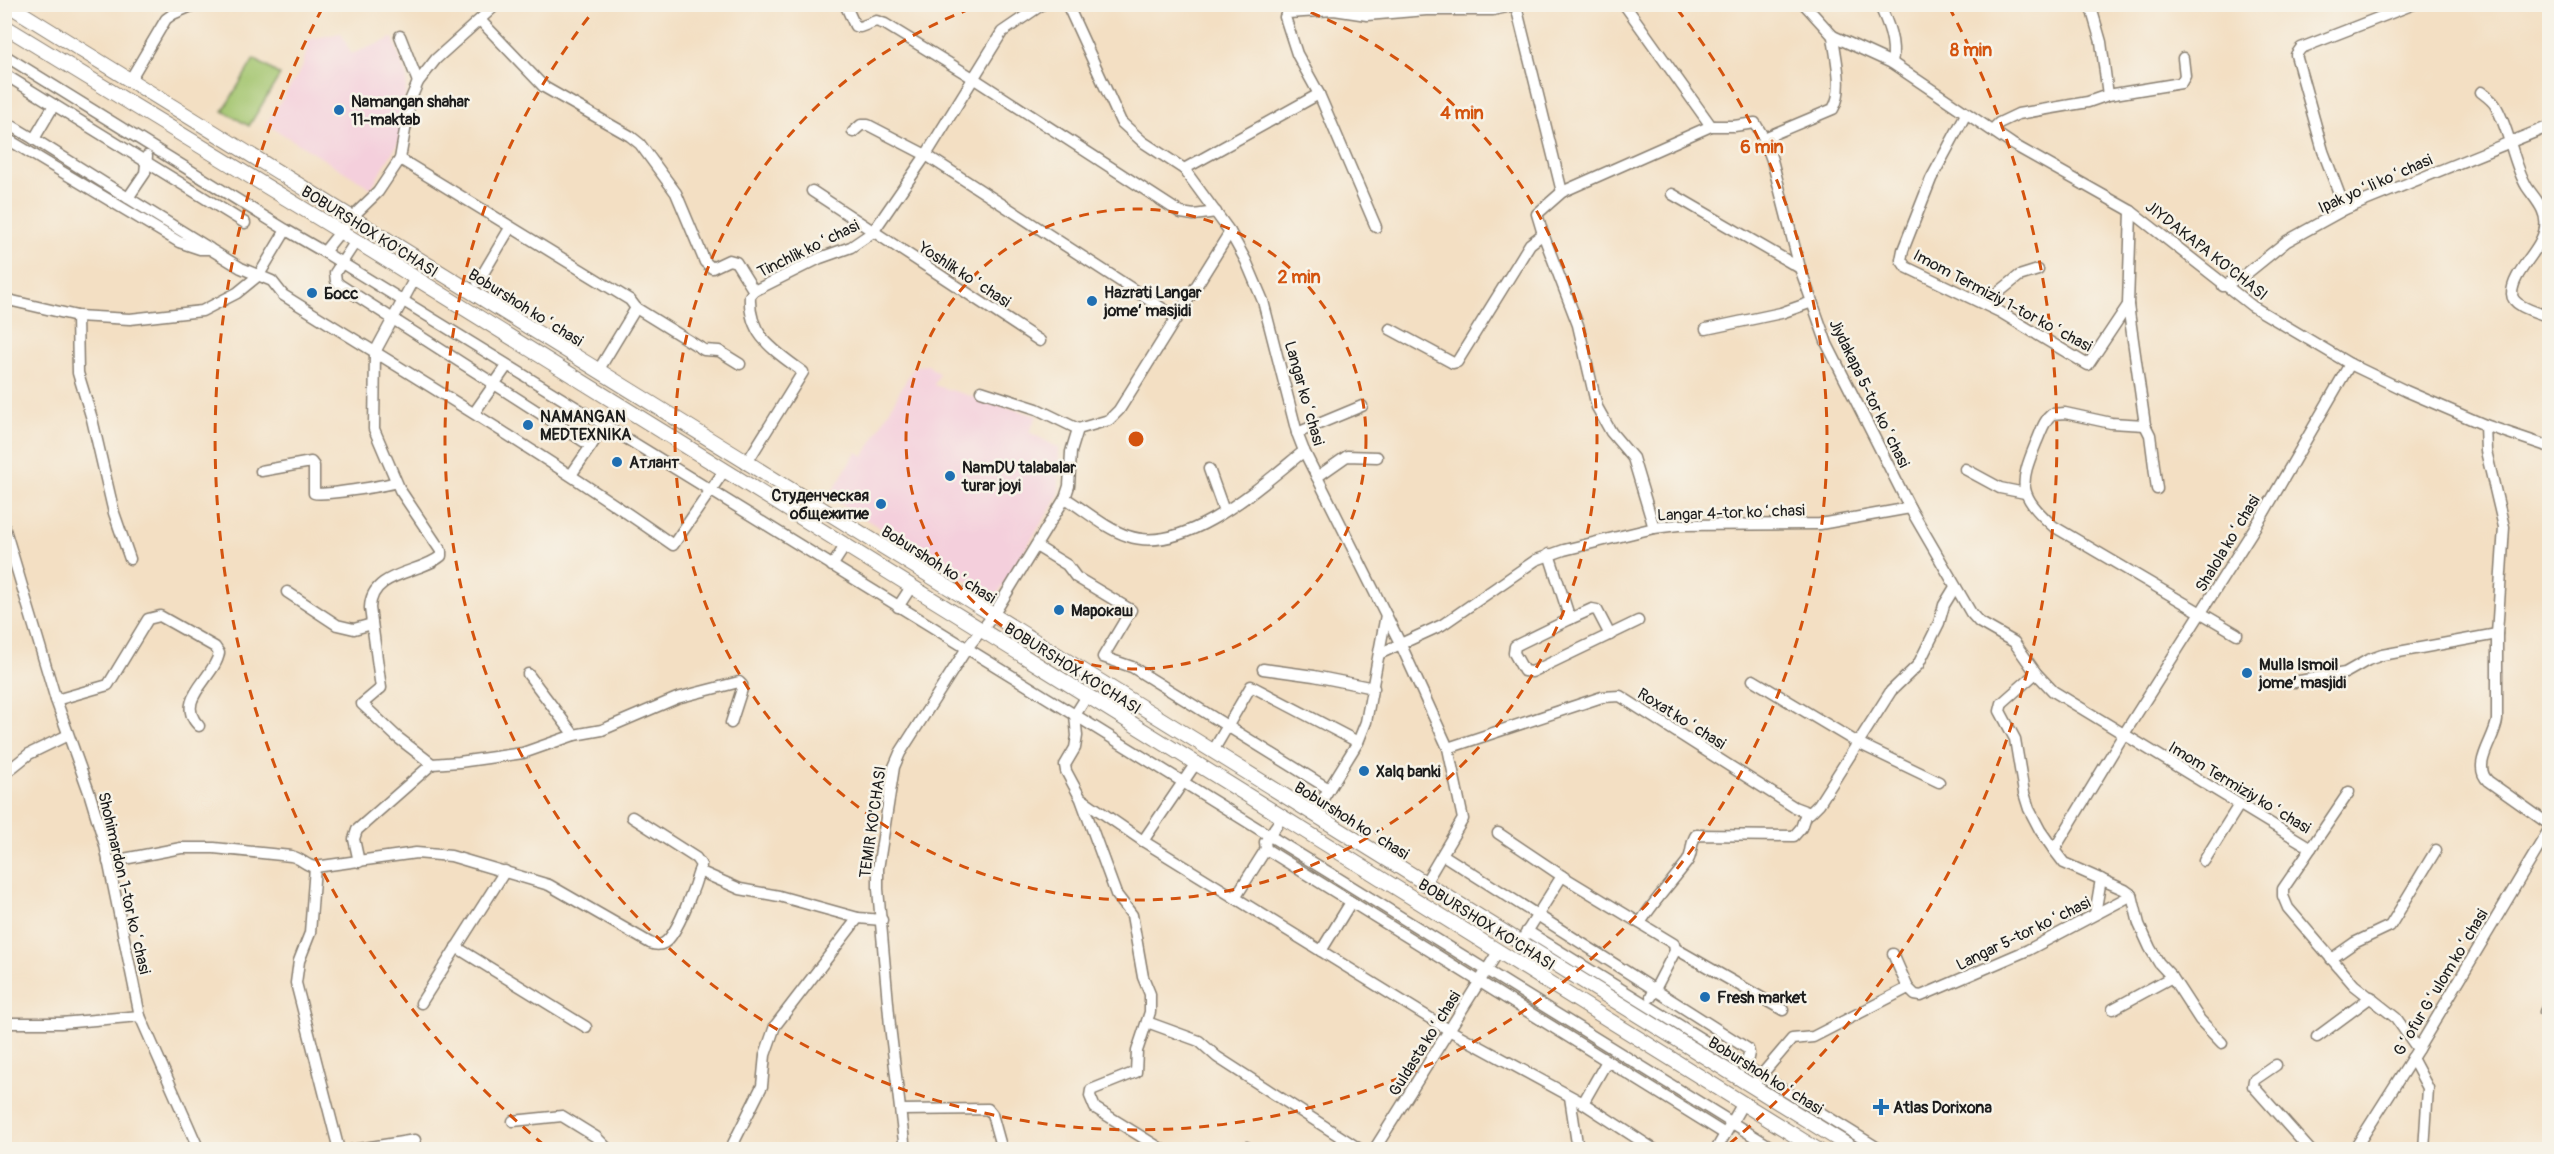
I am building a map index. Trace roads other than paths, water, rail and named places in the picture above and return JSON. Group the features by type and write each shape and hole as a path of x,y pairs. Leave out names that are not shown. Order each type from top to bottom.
{"main road":[{"name":"Boburshoh koʻchasi","path":"7,4 1424,885 1523,937 1644,1010 1756,1081 1855,1149"},
{"name":"BOBURSHOX KO'CHASI","path":"4,26 356,241 844,546 1283,816 1743,1103 1802,1145 1818,1149"}],"street":[{"path":"130,80 166,19 196,4"},
{"path":"324,252 352,217 378,192 400,159 410,101 418,82 436,59 497,4"},
{"path":"845,4 855,26 860,27 876,21 885,24 973,78 1181,213 1194,215 1216,212"},
{"name":"Tinchlik koʻchasi","path":"746,464 803,372 765,344 760,337 753,319 750,296 754,291 820,258 851,247 873,232 926,156 1002,32 1043,4"},
{"name":"Langar koʻchasi","path":"1066,4 1121,122 1143,142 1184,169 1230,232 1246,261 1263,301 1304,452 1401,645 1448,748 1463,819 1424,885"},
{"path":"1624,4 1711,126"},
{"name":"JIYDAKAPA KO'CHASI","path":"1804,4 1833,36 1892,63 1933,89 1966,114 2151,224 2223,286 2252,306 2350,364 2485,425 2526,441 2550,447"},
{"path":"1879,4 1887,21 1894,46 1892,63"},
{"path":"2090,4 2102,42 2108,95"},
{"path":"2345,209 2323,152 2296,55 2301,48 2414,4"},
{"path":"1376,227 1319,94 1297,54 1285,17 1288,13 1334,10 1367,15 1426,10 1493,10 1519,5 1562,192"},
{"path":"480,20 543,87 630,136 640,144 676,193 705,262 712,268 729,260 736,262 754,291"},
{"path":"400,36 418,82"},
{"path":"1654,528 1633,458 1611,432 1597,407 1578,325 1537,214 1562,192 1711,126 1755,123 1764,138 1833,109 1838,96 1838,82 1833,36"},
{"path":"4,55 1776,1149"},
{"path":"1992,130 1999,123 2018,114 2088,102 2108,95 2181,83 2185,76 2183,58"},
{"path":"4,74 245,223"},
{"path":"34,139 50,103 54,86"},
{"path":"2481,92 2496,106 2525,184 2542,208 2545,228 2516,279 2512,293 2513,299 2520,305 2550,317"},
{"path":"1184,169 1319,94"},
{"name":"Imom Termiziy 1-tor koʻchasi","path":"1966,114 1931,179 1902,250 1901,260 1906,267 1984,304 2088,365 2128,305"},
{"path":"4,121 241,268 272,281 283,295 571,475 673,545 724,471"},
{"path":"853,132 861,125 868,125 926,156 1177,318"},
{"name":"Ipak yoʻli koʻchasi","path":"2223,286 2246,274 2287,242 2345,209 2550,126"},
{"path":"4,137 179,242 200,249 210,249"},
{"name":"Jiydakapa 5-tor koʻchasi","path":"1764,138 1772,160 1800,268 1827,344 1910,508 1955,587"},
{"path":"128,198 145,173 145,160 152,147"},
{"path":"400,159 630,300 636,308 704,350 719,351 740,364"},
{"name":"Yoshlik koʻchasi","path":"812,191 1040,340"},
{"path":"1672,194 1800,268"},
{"path":"2131,211 2128,305 2145,425 2150,435 2157,489"},
{"path":"478,282 510,228"},
{"path":"4,298 77,316 130,318 202,312 237,293 259,274 286,230"},
{"path":"981,391 1037,410 1078,429 1109,420 1119,410 1230,232"},
{"path":"1390,329 1453,363 1457,362 1530,244 1543,234"},
{"path":"356,241 335,273 336,281 591,446"},
{"path":"1984,304 2019,276 2038,270"},
{"path":"415,278 375,352 374,429 396,482 441,551 441,556 394,576 377,588 370,601 381,688 362,702 363,708 432,764"},
{"path":"1706,329 1781,313 1812,302"},
{"path":"598,371 636,308"},
{"path":"77,316 78,373 92,419 114,513 130,559"},
{"name":"Shalola koʻchasi","path":"2055,850 2124,734 2262,516 2350,364"},
{"path":"474,413 507,366"},
{"path":"1297,433 1362,406"},
{"path":"2145,425 2110,423 2065,413 2052,414 2044,423 2026,468 2025,493 2030,502 2053,526 2237,634"},
{"path":"2485,425 2486,451 2504,527 2497,633 2496,732 2484,755 2481,773 2488,781 2550,826"},
{"path":"571,475 604,427"},
{"path":"1078,429 1071,452 1069,486 1065,498 1126,536 1145,540 1175,537 1224,511 1304,452"},
{"path":"1317,477 1347,456 1377,457"},
{"path":"261,471 311,462 314,466 314,493 319,495 375,488 396,482"},
{"path":"1209,469 1224,511"},
{"path":"1965,469 1991,485 2025,493"},
{"name":"TEMIR KO'CHASI","path":"905,1149 890,1026 878,869 894,767 900,753 967,648 992,617 1065,498"},
{"name":"Langar 4-tor koʻchasi","path":"1381,653 1442,625 1536,560 1549,554 1654,528 1678,525 1820,524 1910,508"},
{"name":"Shohimardon 1-tor koʻchasi","path":"4,526 56,700 89,792 108,862 140,1016 199,1149"},
{"path":"832,566 844,546"},
{"path":"1036,546 1067,565 1076,577 1131,610 1104,657 1132,667 1329,789"},
{"path":"1549,554 1570,619"},
{"path":"898,607 911,587"},
{"path":"1640,923 1662,890 1688,861 1692,840 1696,835 1794,836 1801,828 1806,813 1810,813 1819,804 1891,691 1918,665 1939,623 1944,605 1955,587"},
{"name":"Imom Termiziy koʻchasi","path":"1955,587 1979,622 2014,642 2036,674 2066,701 2311,848 2285,885 2283,896 2288,908 2354,986 2396,1018 2415,1054 2428,1088 2424,1149"},
{"path":"287,592 337,625 354,628 372,624"},
{"path":"1610,635 1597,610 1592,609 1515,646 1514,652 1524,671 1532,672 1610,635 1638,621"},
{"path":"1313,815 1358,742 1366,722 1381,653 1386,615"},
{"path":"56,700 108,685 148,619 160,616 215,647 219,653 190,704 191,715 199,726"},
{"path":"2294,682 2345,674 2368,660 2382,655 2497,633"},
{"path":"1263,669 1374,688"},
{"path":"528,674 574,735"},
{"path":"2036,674 2002,703 2000,711 2015,739 2029,809 2040,830 2064,863 2132,895 2143,936 2159,963 2172,976 2200,1020 2222,1043"},
{"path":"1753,680 1858,742 1939,782"},
{"path":"359,862 354,839 357,830 432,764 523,753 574,735 602,730 677,698 739,682 742,689 731,723"},
{"path":"1213,752 1251,686 1358,742"},
{"path":"1087,696 1075,715 1077,736 1075,748 1065,765 1066,771 1081,799 1116,894 1132,915 1143,977 1150,994 1147,1022 1137,1051 1136,1072 1091,1090 1090,1096 1095,1108 1163,1149"},
{"name":"Roxat koʻchasi","path":"1448,748 1602,697 1620,696 1806,813"},
{"path":"4,774 29,754 68,735"},
{"path":"1143,841 1196,763"},
{"path":"2311,848 2349,792"},
{"path":"1081,799 1143,841 1449,1030 1583,1103 1655,1149"},
{"path":"2204,861 2239,805"},
{"path":"1236,898 1266,849 1264,845 1269,836 1283,816"},
{"path":"108,862 181,848 213,848 291,855 298,857 310,867 416,854 451,856 549,885 655,945 666,942 675,930 701,865 696,858 632,817"},
{"name":"Gʻofur Gʻulom koʻchasi","path":"2354,1149 2415,1054 2550,826"},
{"path":"1498,833 1562,876 1674,944 1676,949 1783,1010"},
{"path":"1266,849 1725,1134"},
{"path":"2331,959 2354,943 2390,927 2436,850"},
{"path":"1443,855 1748,1049 1746,1067"},
{"path":"315,867 310,933 299,962 296,983 339,1149"},
{"path":"421,1003 505,871"},
{"path":"699,871 740,889 779,896 858,918 882,920"},
{"path":"1523,937 1562,876"},
{"path":"2095,914 2101,879"},
{"name":"Langar 5-tor koʻchasi","path":"1908,988 1915,995 1921,996 2008,960 2132,895"},
{"path":"1321,951 1351,902"},
{"path":"730,1149 762,1086 765,1055 775,1026 858,918"},
{"path":"456,947 586,1027"},
{"path":"1644,1010 1676,949"},
{"name":"Guldasta koʻchasi","path":"1374,1149 1498,952"},
{"path":"1756,1081 1792,1038 1813,1037 1908,988 1893,954"},
{"path":"2113,1009 2172,976"},
{"path":"2317,1037 2371,998"},
{"path":"1694,1015 1682,1034 1746,1067 1756,1081 1881,1149"},
{"path":"4,1023 61,1023 140,1016"},
{"path":"1147,1022 1199,1041 1217,1057 1360,1149"},
{"path":"1583,1103 1607,1061"},
{"path":"2276,1065 2254,1080 2253,1086 2310,1149"},
{"path":"1570,1097 1578,1149"},
{"path":"1716,1149 1743,1103"},
{"path":"900,1110 988,1108 992,1114 1002,1149"},
{"path":"513,1121 562,1116 596,1137 609,1149"},
{"path":"352,1149 415,1140"}],"place":[{"name":"Namangan shahar 11-maktab","path":"339,110"},
{"name":"Босс","path":"312,293"},
{"name":"Hazrati Langar jome’ masjidi","path":"1092,301"},
{"name":"NAMANGAN MEDTEXNIKA","path":"528,425"},
{"name":"Атлант","path":"617,462"},
{"name":"NamDU talabalar turar joyi","path":"950,476"},
{"name":"Студенческая общежитие","path":"881,504"},
{"name":"Марокаш","path":"1059,610"},
{"name":"Mulla Ismoil jome’ masjidi","path":"2247,673"},
{"name":"Xalq banki","path":"1364,771"},
{"name":"Fresh market","path":"1705,997"},
{"name":"Atlas Dorixona","path":"1881,1107"}]}
